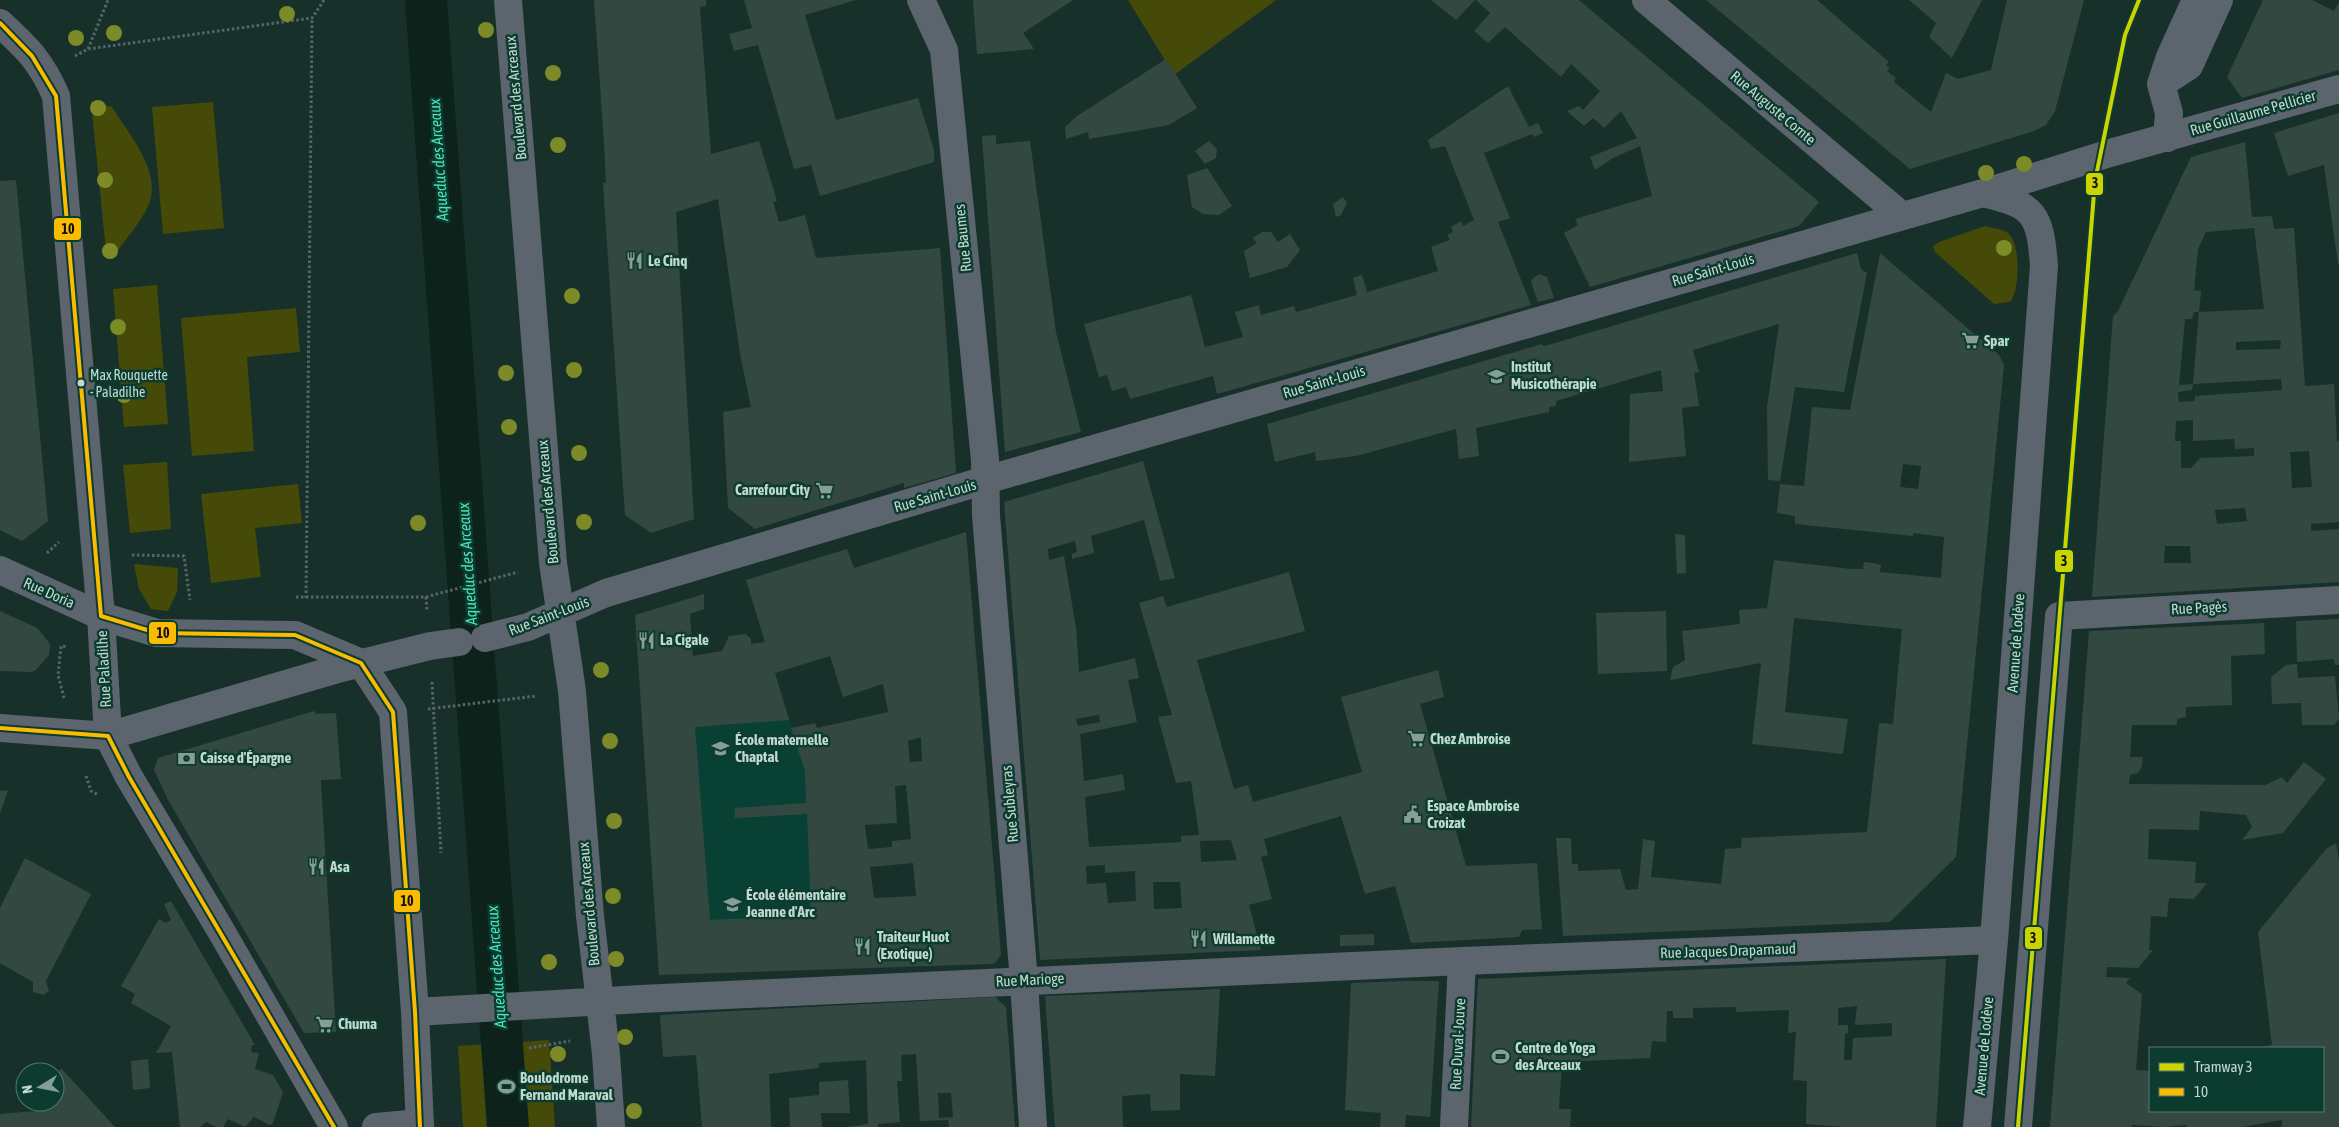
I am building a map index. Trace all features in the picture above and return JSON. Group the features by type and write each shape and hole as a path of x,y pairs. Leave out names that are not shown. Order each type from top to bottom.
{"street":[{"name":"Boulevard des Arceaux","path":"508,0 553,563 572,691 611,1127"},
{"name":"Rue Baumes","path":"921,0 944,50 986,480"},
{"name":"Rue Auguste Comte","path":"1646,0 1901,215"},
{"path":"2167,138 2169,113 2161,84 2170,57 2196,0"},
{"path":"2161,84 2189,66 2220,0"},
{"name":"Rue Paladilhe","path":"0,23 31,52 45,70 56,96 60,121 101,616 108,736 129,777 220,929 334,1127"},
{"name":"Rue Guillaume Pellicier","path":"2167,138 2339,88"},
{"name":"Rue Saint-Louis","path":"0,728 108,736 361,663 528,627 606,593 986,480 1901,215 1983,193 2117,151 2167,138"},
{"name":"Avenue de Lodève","path":"1977,1127 1994,940 2044,266 2038,224 2027,208 2009,199 1983,193"},
{"name":"Rue Subleyras","path":"986,480 986,515 1034,1127"},
{"name":"Rue Doria","path":"0,570 101,616 157,633 295,635 361,663"},
{"name":"Rue Pagès","path":"2018,1127 2059,616 2339,600"},
{"path":"361,663 393,712 415,1012 420,1125 376,1127"},
{"name":"Rue Jacques Draparnaud","path":"1462,961 1994,940"},
{"name":"Rue Marioge","path":"599,1002 1462,961"},
{"name":"Rue Duval-Jouve","path":"1454,1127 1462,961"},
{"path":"415,1012 599,1002"}],"path":[{"path":"88,50 108,0"},
{"path":"306,597 312,18 324,0"},
{"path":"45,70 88,50 312,18"},
{"path":"389,596 426,597 553,563"},
{"path":"434,709 572,691"},
{"path":"529,1048 604,1035"}],"shaded area":[{"path":"776,676 805,771 814,970 659,975 640,686"}],"green space":[{"path":"1128,0 1276,0 1174,75"},
{"path":"91,101 112,107 134,140 147,166 151,179 152,191 149,204 117,252 106,251"},
{"path":"213,102 224,228 163,234 152,107"},
{"path":"1985,226 2008,233 2015,247 2018,268 2016,288 2010,302 1994,304 1935,252 1933,246 1939,242"},
{"path":"157,285 168,424 124,427 113,289"},
{"path":"296,308 300,352 247,357 254,451 192,456 181,318"},
{"path":"167,462 171,529 130,533 123,465"},
{"path":"298,484 302,523 255,528 261,577 211,583 201,494"},
{"path":"134,564 178,568 177,592 168,611 151,609 139,589"},
{"name":"Boulodrome Fernand Maraval","path":"549,1040 555,1127 463,1127 458,1046"}],"building":[{"path":"594,0 706,0 706,6 700,7 711,154 759,141 777,201 773,202 779,222 805,215 816,258 940,248 956,473 904,488 904,483 755,529 728,508 723,412 751,407 740,354 718,199 676,212 694,519 651,533 625,515 603,183 606,182"},
{"path":"744,0 856,0 805,15 836,120 918,98 934,150 934,162 820,196 811,165 794,169 758,45 734,51 729,34 752,28"},
{"path":"973,0 1073,0 1023,33 1034,49 977,54"},
{"path":"1431,0 1475,0 1456,20"},
{"path":"1476,0 1579,0 1819,202 1799,226 1590,287 1564,233 1578,225 1575,219 1652,196 1640,146 1613,158 1595,170 1590,157 1637,138 1621,111 1604,128 1593,118 1584,126 1567,111 1579,106 1583,110 1600,91 1571,64 1561,77 1505,27 1488,43 1474,31 1490,13"},
{"path":"1706,0 1817,0 1889,62 1886,65 1890,68 1887,71 1896,78 1894,82 1931,112 1946,73 1958,79 1991,70 2007,0 2084,0 2055,111 2046,125 2034,131 1910,169"},
{"path":"1909,0 1982,0 1952,58 1929,37 1936,23"},
{"path":"2263,0 2312,0 2334,11 2339,2 2339,70 2242,98 2227,77"},
{"path":"1166,59 1197,108 1169,125 1089,139 1088,132 1066,139 1065,127 1077,116"},
{"path":"1508,86 1529,127 1538,123 1543,133 1534,137 1532,134 1484,153 1510,218 1498,222 1531,305 1217,394 1213,376 1130,399 1126,387 1112,391 1107,375 1099,377 1084,324 1191,295 1205,347 1243,337 1235,312 1259,305 1261,315 1294,306 1296,312 1357,295 1353,278 1362,275 1367,292 1438,271 1431,247 1450,240 1447,235 1453,232 1451,227 1461,221 1463,226 1474,220 1445,146 1431,149 1428,140"},
{"path":"2339,113 2338,264 2324,165 2288,176 2274,133"},
{"path":"996,135 996,144 1030,141 1056,332 1081,432 1005,452 982,136"},
{"path":"1209,141 1217,149 1216,158 1205,164 1195,151"},
{"path":"2245,142 2252,217 2272,216 2274,229 2294,228 2305,386 2334,384 2337,441 2339,441 2339,522 2311,524 2311,531 2339,529 2339,582 2092,597 2113,316 2118,311 2191,157","holes":["2254,228 2264,309 2199,312 2201,291 2194,290 2198,249 2206,232","2194,312 2199,312 2193,384 2179,385 2185,319 2192,319","2281,340 2280,349 2236,350 2236,342","2281,379 2282,390 2195,396 2195,401 2179,402 2178,392 2192,390 2193,384","2193,420 2193,441 2234,439 2235,449 2254,448 2254,456 2200,458 2191,468 2181,468 2181,441 2175,441 2176,421","2309,451 2312,487 2292,488 2290,452","2245,508 2247,521 2217,524 2215,510","2165,546 2190,546 2191,563 2164,563"]},
{"path":"1207,168 1232,206 1219,215 1203,214 1192,207 1187,175"},
{"path":"16,180 48,521 22,541 0,530 0,181"},
{"path":"1343,197 1347,203 1341,215 1336,217 1333,204"},
{"path":"1262,232 1271,232 1278,242 1290,234 1300,250 1287,267 1250,278 1244,251 1257,243 1253,238"},
{"path":"1857,253 1861,269 1867,273 1844,392 1795,387 1780,481 1768,480 1767,407 1779,324 1693,350 1699,372 1694,373 1699,406 1682,408 1686,456 1629,462 1630,394 1663,391 1661,370 1556,401 1556,406 1549,407 1549,412 1476,428 1479,456 1459,459 1456,429 1356,456 1316,461 1315,452 1275,462 1267,424 1542,344 1545,346"},
{"path":"1880,253 1999,355 2004,365 1956,857 1890,922 1563,936 1556,838 1571,838 1572,864 1578,864 1578,871 1620,869 1626,890 1638,889 1643,839 1655,841 1651,877 1721,884 1725,849 1741,848 1742,838 1867,832 1879,723 1893,724 1902,629 1794,618 1785,712 1848,719 1843,754 1752,744 1761,663 1670,680 1673,667 1685,660 1682,631 1740,624 1739,610 1767,608 1774,560 1851,569 1863,569 1864,562 1874,563 1881,565 1880,572 1941,578 1944,537 1913,533 1913,536 1795,524 1795,516 1777,513 1780,484 1804,486 1812,407 1850,410","holes":["1903,464 1921,466 1918,489 1900,487"]},
{"path":"1539,274 1547,277 1554,298 1538,302 1531,282"},
{"path":"1143,461 1175,578 1160,581 1144,520 1091,536 1094,553 1072,559 1072,554 1077,552 1075,541 1048,549 1049,560 1064,556 1076,628 1079,672 1135,658 1139,678 1128,680 1137,722 1080,734 1084,781 1123,774 1125,790 1085,797 1089,847 1181,842 1181,836 1199,835 1191,781 1176,783 1158,717 1172,715 1139,603 1163,596 1167,607 1289,572 1305,631 1197,660 1234,789 1248,785 1253,802 1362,772 1341,697 1438,670 1444,697 1420,704 1466,866 1537,863 1542,929 1522,930 1519,937 1411,943 1395,886 1365,894 1341,816 1264,839 1268,855 1261,857 1272,899 1249,905 1261,950 1040,960 1004,502","holes":["1099,715 1100,722 1078,726 1076,719","1231,840 1237,860 1201,862 1200,841","1105,865 1105,873 1135,871 1136,901 1108,903 1106,883 1087,884 1086,866","1153,882 1180,882 1182,908 1154,909"]},
{"path":"966,532 1001,955 995,963 991,964 659,975 635,615 704,594 704,609 690,614 693,656 722,651 729,636 746,634 751,639 751,644 765,642 746,580 847,549 854,568","holes":["830,656 843,697 883,684 888,712 817,728 815,723 791,728 805,771 806,803 735,808 735,818 807,814 811,915 710,920 695,727 789,720 775,673","921,737 922,761 910,762 908,741","906,785 911,839 892,841 892,847 868,849 865,825 897,823 895,786","913,863 916,896 874,898 870,867"]},
{"path":"1675,534 1685,535 1686,573 1677,574"},
{"path":"0,611 37,628 48,641 50,645 49,655 36,670 32,672 0,671"},
{"path":"1666,611 1667,671 1598,674 1596,613"},
{"path":"2339,619 2339,665 2335,665 2334,659 2297,662 2296,621"},
{"path":"2264,623 2265,654 2231,656 2232,705 2186,707 2186,717 2177,719 2177,725 2132,725 2130,757 2143,757 2142,766 2138,773 2130,775 2129,784 2265,785 2282,777 2287,783 2304,762 2326,779 2283,833 2242,840 2252,827 2246,815 2200,811 2199,830 2149,829 2148,859 2196,862 2195,883 2207,883 2194,899 2169,898 2167,917 2151,916 2149,950 2153,950 2138,968 2107,967 2106,977 2130,978 2126,983 2142,994 2136,1070 2149,1071 2149,1112 2324,1112 2324,1047 2261,1047 2272,1045 2258,932 2326,849 2336,843 2339,861 2339,1127 2282,1127 2282,1120 2242,1127 2132,1125 2132,1127 2050,1127 2089,631"},
{"path":"2297,664 2298,678 2335,676 2339,719 2334,725 2302,725 2301,703 2272,704 2271,677 2286,665"},
{"path":"314,711 316,714 336,713 341,779 321,780 336,1032 304,1033 168,800 154,770 158,758"},
{"path":"8,790 0,814 0,791"},
{"path":"25,858 91,894 46,981 49,991 44,995 33,992 33,982 0,963 0,908"},
{"path":"171,901 255,1045 252,1045 251,1052 259,1053 255,1069 273,1075 283,1092 273,1123 270,1125 254,1117 245,1127 228,1119 223,1127 216,1127 206,1122 200,1127 180,1127 172,1052 156,1053 171,1026 131,1003 135,994 121,986 159,919 166,923 171,920 164,904"},
{"path":"1374,934 1374,945 1340,946 1340,935"},
{"path":"1946,959 1936,1127 1844,1127 1806,1124 1807,1081 1793,1080 1796,1032 1788,1033 1789,1010 1736,1012 1736,1007 1693,1008 1693,1018 1673,1018 1673,1011 1667,1011 1666,1042 1652,1041 1650,1058 1562,1062 1559,1109 1571,1109 1570,1127 1471,1127 1478,979","holes":["1857,1006 1855,1025 1892,1023 1892,1036 1853,1038 1852,1060 1844,1060 1845,1034 1848,1033 1848,1025 1838,1025 1838,1008"]},
{"path":"1439,981 1430,1117 1406,1115 1405,1127 1380,1127 1381,1113 1345,1110 1351,983"},
{"path":"1220,989 1215,1076 1180,1074 1180,1110 1151,1111 1150,1094 1122,1096 1123,1127 1055,1127 1045,996"},
{"path":"995,997 1006,1007 1015,1127 949,1127 948,1120 920,1121 916,1054 901,1055 902,1081 897,1081 900,1122 878,1124 878,1127 846,1127 868,1124 866,1060 819,1063 818,1068 769,1074 771,1127 702,1127 696,1055 663,1057 660,1015","holes":["938,1093 951,1093 953,1117 939,1118"]},
{"path":"148,1059 150,1088 133,1090 131,1061"},
{"path":"65,1072 115,1127 0,1127 0,1114 65,1112"},
{"path":"848,1080 850,1113 821,1113 822,1127 790,1127 789,1098 819,1095 819,1082"}],"waterway":[{"name":"Aqueduc des Arceaux","path":"426,0 508,1127"}],"tram line":[{"name":"3","path":"2018,1127 2095,181 2125,35 2139,0"}],"transit line":[{"name":"10","path":"0,23 32,56 56,96 101,616 157,633 295,635 361,663 393,712 415,1012 420,1127"},
{"name":"10","path":"0,728 108,736 129,777 334,1127"}],"place":[{"name":"Le Cinq","path":"634,261"},
{"name":"Spar","path":"1970,341"},
{"name":"Institut Musicothérapie","path":"1497,376"},
{"name":"Max Rouquette - Paladilhe","path":"81,383"},
{"name":"Carrefour City","path":"824,490"},
{"name":"La Cigale","path":"646,640"},
{"name":"Chez Ambroise","path":"1416,739"},
{"name":"École maternelle Chaptal","path":"721,749"},
{"name":"Caisse d'Épargne","path":"186,758"},
{"name":"Espace Ambroise Croizat","path":"1413,815"},
{"name":"Asa","path":"316,867"},
{"name":"École élémentaire Jeanne d'Arc","path":"732,904"},
{"name":"Willamette","path":"1199,939"},
{"name":"Traiteur Huot (Exotique)","path":"863,946"},
{"name":"Chuma","path":"324,1024"},
{"name":"Centre de Yoga des Arceaux","path":"1501,1057"},
{"name":"Boulodrome Fernand Maraval","path":"506,1087"}]}
